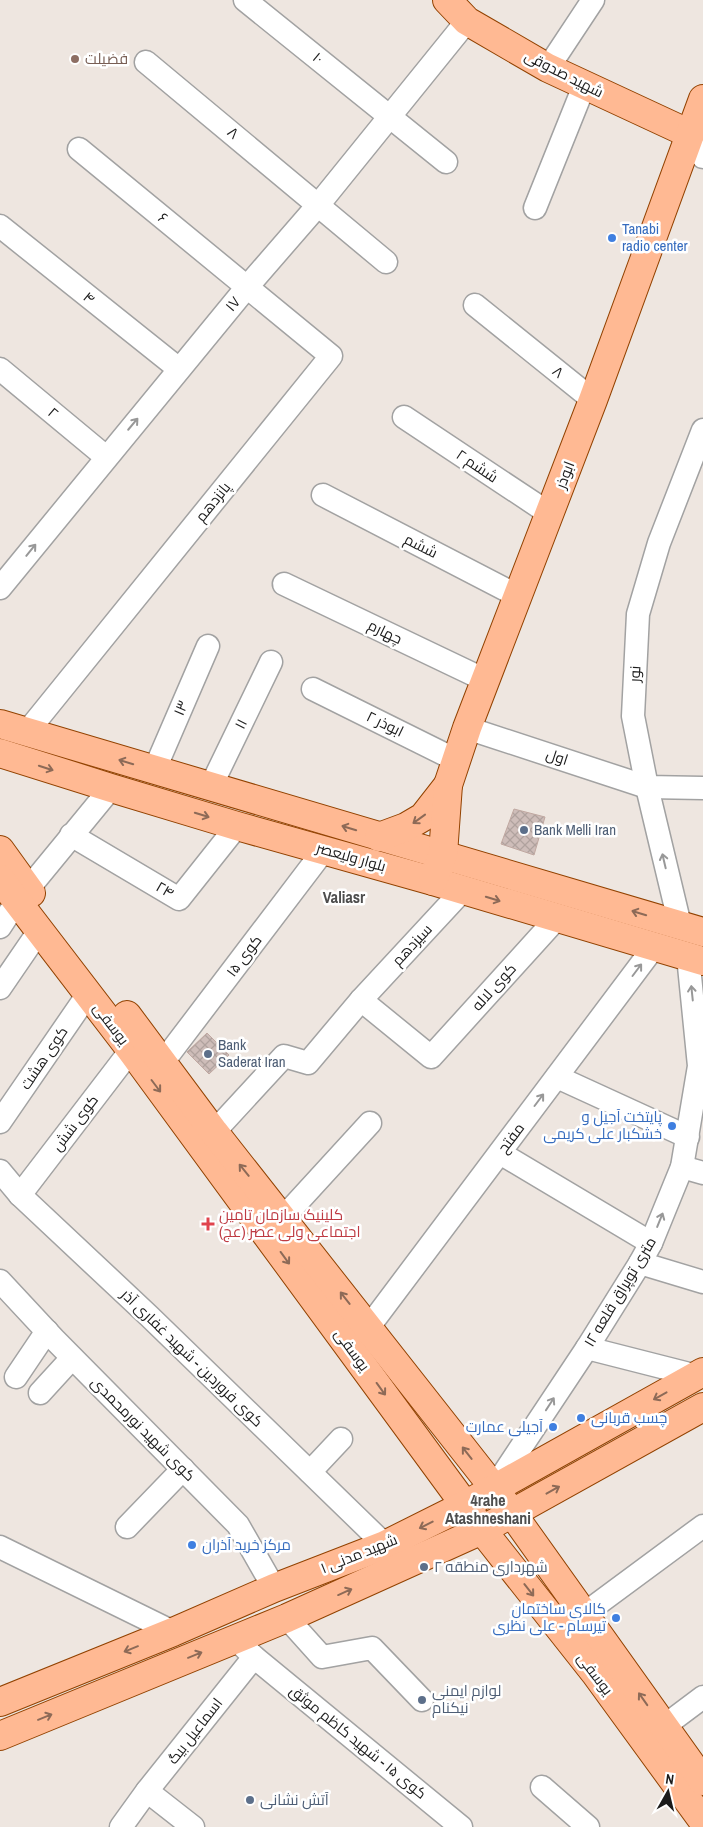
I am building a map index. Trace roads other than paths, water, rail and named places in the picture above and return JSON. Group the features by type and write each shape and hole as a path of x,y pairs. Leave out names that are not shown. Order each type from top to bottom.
{"main road":[{"name":"شهید صدوقی","path":"447,0 467,20 548,68 584,86 696,133"},
{"name":"ابوذر","path":"433,881 443,854 452,772 467,728 696,133 703,99"},
{"name":"بلوار ولیعصر","path":"0,724 691,928"},
{"name":"بلوار ولیعصر","path":"0,753 237,826 433,881 696,959"},
{"path":"379,837 406,827 423,817 452,772"},
{"name":"یوسفی","path":"0,850 39,931 131,1050 275,1226 368,1328 494,1488 584,1614 605,1665 703,1821"},
{"name":"یوسفی","path":"0,879 22,895 163,1062 214,1132 275,1226 482,1530 663,1727 703,1780"},
{"path":"691,928 696,959"},
{"name":"شهید مدنی ۱","path":"0,1702 274,1588 385,1545 465,1505 700,1374"},
{"name":"شهید مدنی ۱","path":"0,1736 244,1648 287,1618 482,1530 703,1407"},
{"path":"274,1588 287,1618"},
{"path":"222,1610 244,1648"}],"street":[{"name":"۱۰","path":"245,0 446,162"},
{"path":"548,68 593,0"},
{"name":"۱۷","path":"0,588 179,369 319,204 467,20"},
{"name":"۸","path":"146,62 319,204 386,262"},
{"path":"535,208 584,86"},
{"path":"696,133 703,157"},
{"name":"۶","path":"79,148 247,288"},
{"name":"۴","path":"0,226 179,369"},
{"name":"پانزدهم","path":"27,732 331,356 247,288"},
{"name":"۸","path":"475,306 593,400"},
{"name":"۲","path":"0,368 106,457"},
{"name":"ششم ۲","path":"404,417 550,514"},
{"name":"نور","path":"691,928 647,786 633,716 638,614 659,543 703,430"},
{"name":"ششم","path":"323,495 518,596"},
{"name":"چهارم","path":"284,584 485,680"},
{"name":"۱۳","path":"154,771 208,646"},
{"name":"۱۱","path":"211,786 271,662"},
{"name":"۲ ابوذر","path":"313,689 452,772"},
{"name":"اول","path":"467,728 647,786 703,788"},
{"path":"0,927 22,895 111,788"},
{"name":"۲۴","path":"71,835 179,898 237,826"},
{"name":"کوی ۱۵","path":"163,1062 324,850"},
{"name":"سیزدهم","path":"214,1132 284,1056 308,1063 361,1000 463,890"},
{"name":"کوی لاله","path":"361,1000 430,1057 557,918"},
{"path":"0,988 39,931"},
{"name":"مفتح","path":"368,1328 654,947"},
{"name":"۱۲ متری توپراق قلعه","path":"494,1488 587,1348 640,1263 651,1243 682,1167 701,1067 696,959"},
{"name":"کوی هشت","path":"0,1122 88,994"},
{"name":"کوی شش","path":"20,1195 131,1050"},
{"path":"556,1077 688,1137"},
{"path":"275,1226 370,1123"},
{"path":"500,1153 651,1243"},
{"path":"682,1167 703,1173"},
{"name":"کوی فروردین - شهید غفاری آذر","path":"0,1171 20,1195 149,1316 385,1545"},
{"path":"640,1263 703,1282"},
{"name":"کوی شهید نورمحمدی","path":"0,1281 72,1358 238,1525 274,1588"},
{"path":"16,1377 47,1331"},
{"path":"587,1348 700,1374"},
{"path":"40,1392 72,1358"},
{"path":"310,1472 341,1439"},
{"path":"127,1527 183,1469"},
{"path":"584,1614 699,1537"},
{"path":"0,1547 172,1632"},
{"path":"287,1618 322,1657 372,1648 422,1700"},
{"name":"اسماعیل بیگ","path":"121,1827 244,1648"},
{"name":"کوی ۱۵ - شهید کاظم موثق","path":"244,1648 461,1827"},
{"path":"663,1727 703,1697"},
{"path":"542,1787 588,1827"},
{"path":"147,1791 193,1827"}],"place":[{"name":"فضیلت","path":"75,59"},
{"name":"Tanabi radio center","path":"612,238"},
{"name":"Bank Melli Iran","path":"524,830"},
{"name":"Bank Saderat Iran","path":"208,1054"},
{"name":"پایتخت آجیل و خشکبار علی کریمی","path":"672,1126"},
{"name":"کلینیک سازمان تامین اجتماعی ولی عصر (عج)","path":"208,1224"},
{"name":"چسب قربانی","path":"581,1418"},
{"name":"آجیلی عمارت","path":"553,1427"},
{"name":"مرکز خرید آذران","path":"192,1545"},
{"name":"شهرداری منطقه ۲","path":"424,1567"},
{"name":"کالای ساختمان تیرسام - علی نظری","path":"616,1618"},
{"name":"لوازم ایمنی نیکنام","path":"422,1700"},
{"name":"آتش نشانی","path":"250,1800"}],"district":[{"name":"Valiasr","path":"344,897"},
{"name":"4rahe Atashneshani","path":"488,1509"}]}
